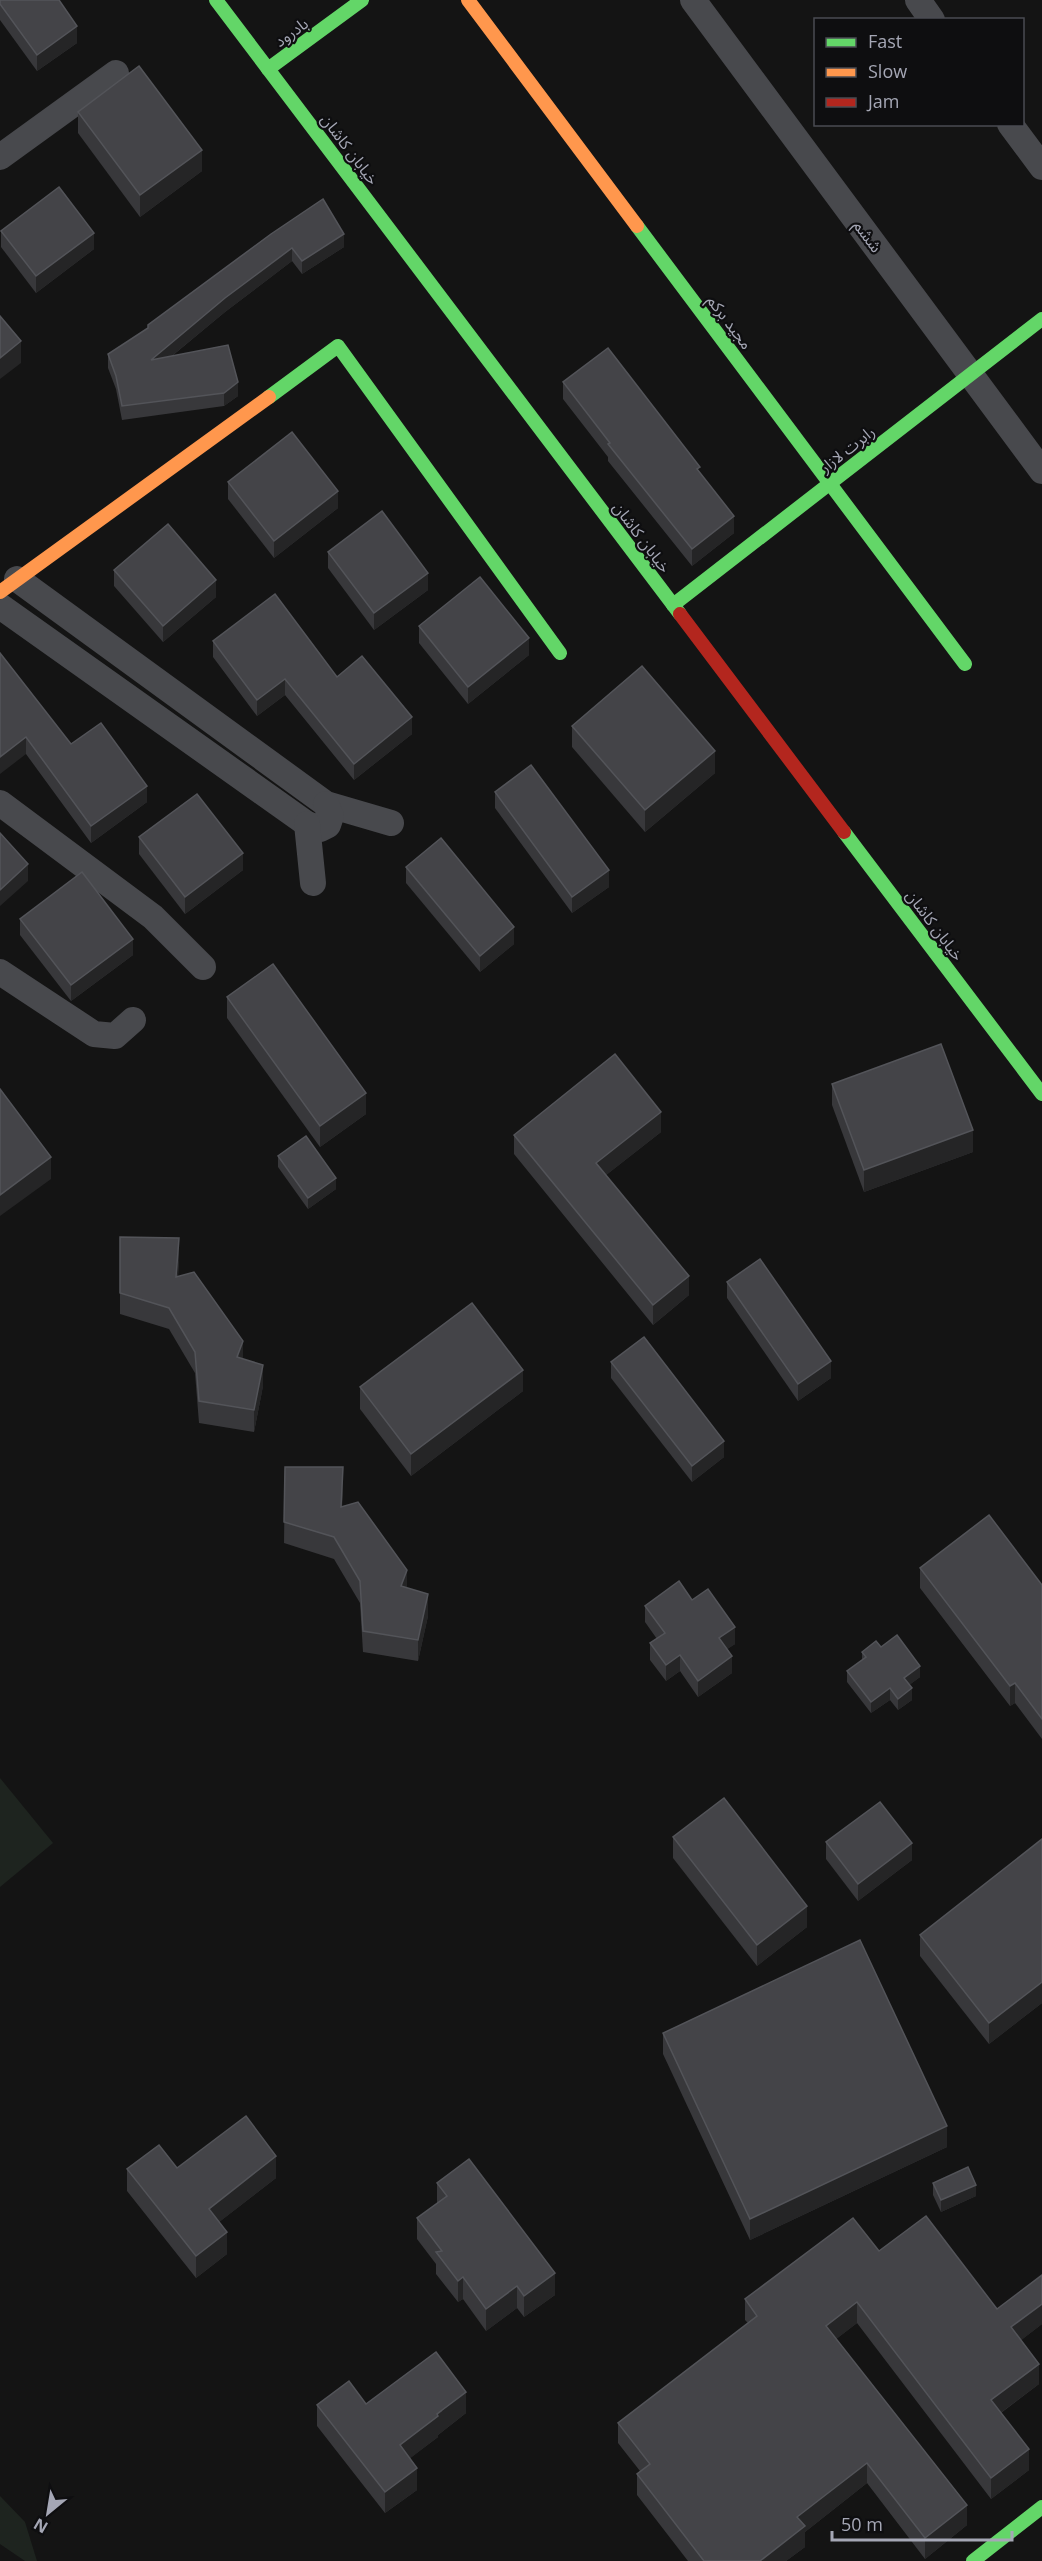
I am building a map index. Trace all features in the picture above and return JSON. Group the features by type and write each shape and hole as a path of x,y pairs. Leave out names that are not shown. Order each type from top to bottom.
{"street":[{"name":"خیابان کاشان","path":"216,0 1042,1094"},
{"name":"بادرود","path":"268,69 362,0"},
{"name":"مجید برکم","path":"468,0 965,664"},
{"name":"ششم","path":"693,0 1042,471"},
{"path":"918,0 931,18"},
{"path":"0,157 116,73"},
{"path":"1011,126 1042,167"},
{"name":"رابرت لازار","path":"672,604 1042,319"},
{"path":"391,823 326,804 9,585 338,346 560,653"},
{"path":"0,606 307,824 320,829 328,825 332,816 326,804"},
{"path":"0,803 153,917 202,967"},
{"path":"307,824 313,883"},
{"path":"0,972 94,1035 114,1036 133,1020"},
{"path":"981,2559 1042,2507"}],"shaded area":[{"path":"0,1778 53,1843 0,1887"},
{"path":"0,2496 25,2522 37,2561 25,2561 0,2544"}],"building":[{"path":"0,0 59,0 77,26 37,55 0,4"},
{"path":"139,66 202,150 140,195 78,112"},
{"path":"59,187 94,233 36,276 1,231"},
{"path":"323,199 344,234 302,261 292,248 225,298 151,360 228,345 238,382 224,393 122,406 116,376 108,354 148,328 148,325 271,234"},
{"path":"0,316 21,341 0,358"},
{"path":"608,348 700,467 697,469 734,516 692,549 608,444 610,443 563,382"},
{"path":"292,432 338,491 274,541 228,482"},
{"path":"382,511 428,573 374,613 328,552"},
{"path":"168,524 216,580 163,626 114,570"},
{"path":"480,577 529,638 468,687 419,626"},
{"path":"275,594 337,677 362,656 412,717 354,764 285,679 257,700 213,641"},
{"path":"0,653 71,744 101,723 147,786 91,826 26,737 0,757"},
{"path":"642,666 715,751 645,810 572,726"},
{"path":"531,765 609,870 572,897 495,792"},
{"path":"197,794 243,853 185,897 139,837"},
{"path":"0,833 28,864 0,890"},
{"path":"441,838 514,927 480,956 406,867"},
{"path":"82,872 133,939 71,985 20,919"},
{"path":"273,964 366,1093 320,1126 227,997"},
{"path":"941,1044 973,1130 864,1170 832,1084"},
{"path":"615,1054 661,1112 596,1163 689,1276 653,1305 514,1135"},
{"path":"0,1089 51,1157 0,1195"},
{"path":"306,1136 336,1178 308,1198 278,1156"},
{"path":"120,1237 179,1238 176,1277 194,1272 243,1341 237,1357 263,1365 254,1410 199,1401 195,1352 169,1308 120,1293"},
{"path":"760,1259 831,1361 798,1384 727,1282"},
{"path":"472,1303 523,1370 411,1454 360,1387"},
{"path":"644,1337 724,1441 692,1466 611,1362"},
{"path":"285,1467 343,1467 341,1507 358,1502 407,1570 401,1586 428,1594 418,1640 363,1631 360,1581 334,1537 284,1522"},
{"path":"989,1515 1042,1585 1042,1719 1015,1683 1010,1686 920,1568"},
{"path":"679,1581 692,1600 708,1589 735,1627 719,1638 732,1656 698,1681 680,1655 666,1665 650,1643 665,1633 645,1606"},
{"path":"897,1635 920,1666 904,1678 912,1688 898,1699 890,1688 871,1702 847,1671 866,1657 862,1652 876,1641 881,1647"},
{"path":"724,1798 807,1906 757,1945 673,1837"},
{"path":"880,1802 912,1843 858,1884 826,1842"},
{"path":"1042,1839 1042,1982 989,2023 920,1935"},
{"path":"860,1940 947,2126 750,2219 663,2033"},
{"path":"246,2116 276,2156 209,2209 227,2232 196,2256 127,2169 159,2145 177,2168"},
{"path":"469,2159 555,2273 524,2296 517,2286 486,2309 463,2277 458,2281 436,2252 442,2251 417,2218 447,2196 437,2183"},
{"path":"968,2167 976,2185 941,2200 933,2183"},
{"path":"926,2216 997,2309 1042,2275 1042,2304 1011,2327 1039,2364 991,2400 1029,2449 991,2478 857,2302 826,2326 967,2505 925,2538 867,2463 797,2517 805,2526 760,2561 704,2561 637,2474 650,2464 618,2423 757,2316 745,2299 853,2218 879,2251"},
{"path":"436,2352 466,2392 400,2445 417,2468 385,2492 317,2405 349,2381 366,2404"}],"traffic: fast":[{"path":"216,0 680,614"},
{"path":"268,69 362,0"},
{"path":"637,226 965,664"},
{"path":"673,605 1042,319"},
{"path":"269,397 338,346 560,653"},
{"path":"844,832 1042,1094"},
{"path":"973,2561 1042,2507"}],"traffic: slow":[{"path":"468,0 637,226"},
{"path":"0,592 269,397"}],"traffic: jam":[{"path":"680,614 844,832"}]}
